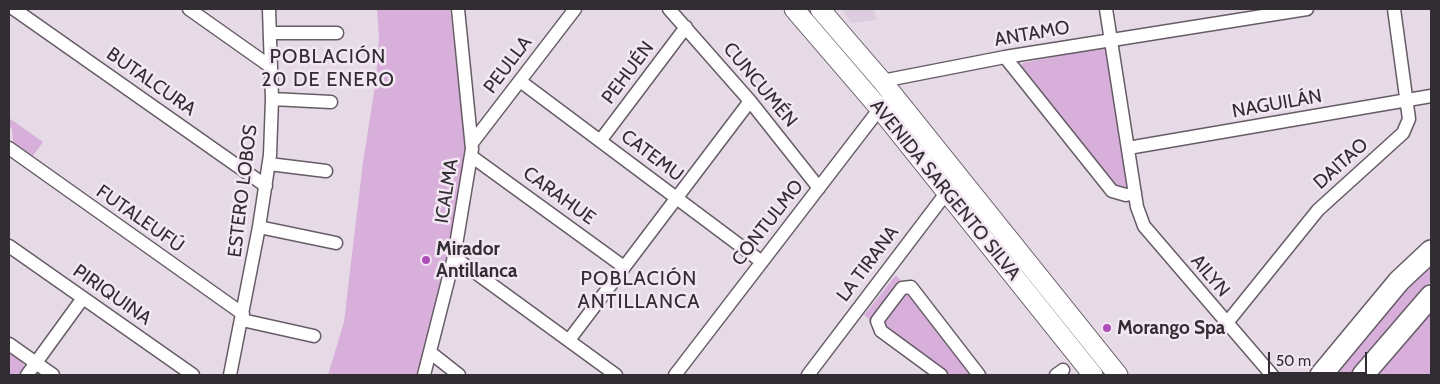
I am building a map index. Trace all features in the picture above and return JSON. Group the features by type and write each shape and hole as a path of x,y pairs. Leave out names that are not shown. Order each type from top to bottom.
{"main road":[{"name":"AVENIDA SARGENTO SILVA","path":"794,9 947,191 1093,375"},
{"name":"AVENIDA SARGENTO SILVA","path":"820,9 887,87 1118,375"},
{"path":"1321,375 1399,281 1431,251"},
{"path":"1363,375 1431,296"}],"street":[{"name":"BUTALCURA","path":"14,9 266,186"},
{"path":"189,9 271,67"},
{"name":"ESTERO LOBOS","path":"230,375 243,317 269,164 272,99 270,9"},
{"name":"ICALMA","path":"424,375 454,257 472,149 458,9"},
{"name":"PEULLA","path":"472,149 520,81 575,9"},
{"name":"CUNCUMÉN","path":"669,9 750,100 819,188"},
{"name":"AILYN","path":"1106,9 1135,193 1141,219 1148,232 1272,375"},
{"name":"ANTAMO","path":"887,87 1005,57 1307,9"},
{"name":"DAITAO","path":"1226,324 1318,210 1403,133 1409,119 1394,9"},
{"name":"PEHUÉN","path":"600,141 686,27"},
{"path":"270,33 337,33"},
{"path":"1005,57 1112,191 1126,195 1135,193"},
{"name":"CATEMU","path":"520,81 762,262"},
{"name":"CONTULMO","path":"675,375 880,109 887,87"},
{"name":"NAGUILÁN","path":"1128,148 1431,96"},
{"path":"272,99 331,102"},
{"path":"569,340 750,100"},
{"name":"CARAHUE","path":"472,149 624,267"},
{"name":"FUTALEUFÚ","path":"11,155 243,317 314,336"},
{"path":"269,164 326,171"},
{"name":"LA TIRANA","path":"808,375 959,176"},
{"path":"259,227 336,243"},
{"name":"PIRIQUINA","path":"9,246 193,375"},
{"path":"454,257 616,375"},
{"path":"941,375 881,331 878,326 877,321 902,288 912,287 978,375"},
{"path":"27,375 83,298"},
{"path":"9,344 53,375"},
{"path":"430,353 460,375"}],"shaded area":[{"path":"377,9 450,9 465,145 464,159 448,256 417,375 328,375 344,322 363,162 376,80 379,37"},
{"path":"842,9 874,9 876,20 851,23"},
{"path":"1100,48 1105,49 1107,53 1128,190 1117,189 1020,67 1023,63"},
{"path":"9,118 43,142 32,157 13,142"},
{"path":"1431,261 1431,281 1391,325 1353,375 1330,375 1389,304"},
{"path":"896,275 974,373 973,375 945,375 864,315"},
{"path":"1431,307 1431,375 1374,375"},
{"path":"9,352 23,363 24,367 20,375 9,375"}],"place":[{"name":"Mirador Antillanca","path":"426,260"},
{"name":"Morango Spa","path":"1107,328"}],"district":[{"name":"POBLACIÓN 20 DE ENERO","path":"328,68"},
{"name":"POBLACIÓN ANTILLANCA","path":"639,290"}]}
